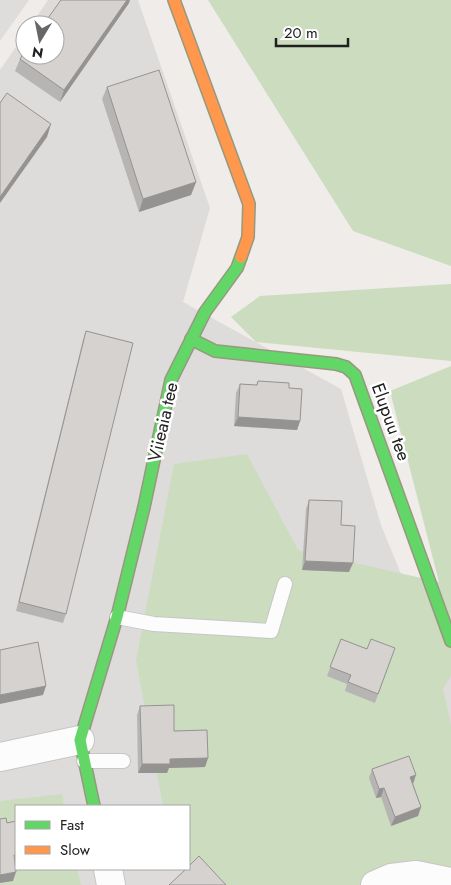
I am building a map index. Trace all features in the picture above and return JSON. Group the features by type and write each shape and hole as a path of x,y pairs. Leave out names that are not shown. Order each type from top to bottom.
{"street":[{"name":"Viieaia tee","path":"94,805 82,750 144,507 171,380 205,312 237,268 248,237 249,204 174,0"},
{"name":"Elupuu tee","path":"191,339 215,351 336,364 346,367 355,375 451,641"},
{"path":"0,756 82,750"},
{"path":"108,870 111,885"},
{"path":"375,885 390,878 416,874 451,882"}],"lane":[{"path":"117,616 154,624 271,632 284,584"},
{"path":"82,750 123,761"}],"shaded area":[{"path":"0,0 29,0 18,15 15,15 15,20 0,41"},
{"path":"48,0 138,0 210,208 183,302 341,389 381,525 410,596 451,626 451,885 0,885 0,70 15,48 15,65 65,65 65,15 38,15"}],"green space":[{"path":"208,0 451,0 451,266 353,231"},
{"path":"451,284 451,361 256,342 231,317 260,296"},
{"path":"451,366 451,676 443,689 451,724 451,885 202,885 190,864 190,805 163,805 136,660 174,464 247,454 298,550 439,582 390,391"},
{"path":"62,794 64,805 15,805 15,870 77,870 81,885 0,885 0,801"}],"building":[{"path":"61,0 127,0 64,90 29,65 65,65 65,15 50,15"},
{"path":"159,70 196,182 143,199 107,87"},
{"path":"7,93 51,124 0,197 0,103"},
{"path":"86,331 133,343 66,614 19,602"},
{"path":"258,381 289,383 289,388 302,389 300,421 238,417 240,384 257,385"},
{"path":"309,500 342,501 341,525 355,526 353,563 305,561"},
{"path":"341,639 367,649 371,639 395,648 378,694 348,682 351,675 330,667"},
{"path":"38,642 46,686 0,695 0,650"},
{"path":"174,705 174,731 207,730 208,758 170,759 170,764 142,764 140,706"},
{"path":"409,756 416,775 410,777 421,807 395,817 384,788 379,789 372,769"},
{"path":"6,818 7,823 15,821 14,855 16,872 0,875 0,819"},
{"path":"199,856 226,885 169,885 185,870 190,870 190,865"}],"traffic: fast":[{"path":"94,805 80,740 117,617 144,507 171,380 205,312 237,268 241,257"},
{"path":"191,339 215,351 336,364 346,367 355,375 451,641"}],"traffic: slow":[{"path":"174,0 249,204 248,237 241,257"}]}
